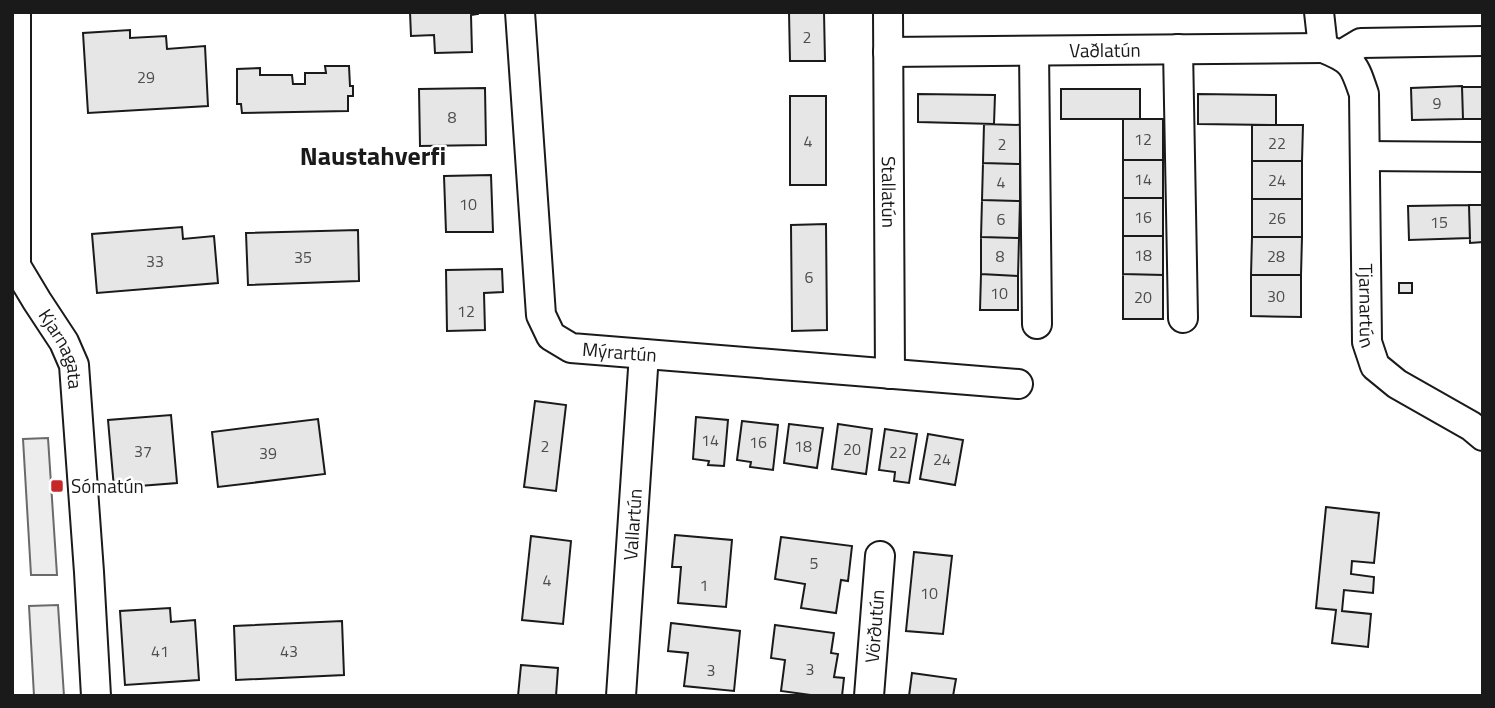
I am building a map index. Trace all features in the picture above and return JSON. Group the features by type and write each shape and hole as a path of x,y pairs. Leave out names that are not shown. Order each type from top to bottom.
{"street":[{"name":"Kjarnagata","path":"16,12 14,267 64,342 74,365 96,696"},
{"name":"Mýrartún","path":"520,12 541,315 551,336 571,348 1018,384"},
{"name":"Stallatún","path":"888,12 890,374"},
{"path":"1319,12 1332,52 1361,43 1483,41"},
{"name":"Vaðlatún","path":"888,52 1178,49 1332,52"},
{"path":"1178,49 1183,318"},
{"path":"1034,51 1038,324"},
{"name":"Tjarnartún","path":"1332,52 1356,69 1364,94 1367,342 1375,366 1397,384 1471,426 1483,436"},
{"path":"1365,156 1483,157"},
{"name":"Vallartún","path":"621,696 644,354"},
{"name":"Vörðutún","path":"869,696 880,556"}],"shaded area":[{"path":"48,438 57,575 31,575 23,439"},
{"path":"58,605 64,696 34,696 29,606"}],"building":[{"path":"410,12 478,12 471,15 472,52 435,53 434,35 411,36"},
{"path":"789,12 824,12 825,61 790,61"},
{"path":"130,30 130,38 166,36 167,49 205,46 208,106 88,113 83,33"},
{"path":"325,66 349,66 353,96 348,96 348,111 242,113 241,104 237,104 237,69 260,68 260,75 292,75 293,84 305,84 305,73 326,73"},
{"path":"1462,86 1463,119 1412,120 1411,88"},
{"path":"1462,87 1483,87 1483,119 1463,119"},
{"path":"485,88 486,145 420,146 419,89"},
{"path":"1061,89 1140,89 1140,119 1061,119"},
{"path":"918,94 995,95 994,124 918,122"},
{"path":"1198,94 1276,95 1276,125 1198,124"},
{"path":"790,96 826,96 826,185 790,185"},
{"path":"1123,119 1163,119 1163,160 1123,160"},
{"path":"984,124 1021,125 1020,164 983,163"},
{"path":"1252,125 1303,125 1302,161 1252,161"},
{"path":"1123,160 1163,160 1163,198 1123,198"},
{"path":"1252,161 1302,161 1302,199 1252,199"},
{"path":"983,163 1020,164 1020,201 982,200"},
{"path":"491,175 493,232 446,232 444,176"},
{"path":"1123,198 1163,198 1163,236 1123,236"},
{"path":"1252,199 1302,199 1302,237 1252,237"},
{"path":"982,200 1020,201 1019,238 981,237"},
{"path":"1469,205 1470,238 1409,240 1408,206"},
{"path":"1469,205 1483,205 1483,242 1470,243"},
{"path":"826,224 827,330 792,331 791,225"},
{"path":"182,227 183,239 214,236 218,283 97,293 92,234"},
{"path":"358,230 359,281 248,285 246,233"},
{"path":"1123,236 1163,236 1163,275 1123,274"},
{"path":"981,237 1019,238 1018,276 981,274"},
{"path":"1252,237 1302,237 1301,275 1251,275"},
{"path":"502,269 503,292 484,293 485,330 447,331 446,270"},
{"path":"981,274 1018,276 1018,310 980,310"},
{"path":"1123,274 1163,275 1163,319 1123,319"},
{"path":"1251,275 1301,275 1301,317 1251,316"},
{"path":"1399,283 1412,283 1412,293 1399,293"},
{"path":"535,401 566,405 556,491 524,487"},
{"path":"171,415 177,483 114,488 108,420"},
{"path":"696,417 728,420 724,466 708,465 709,461 693,459"},
{"path":"318,419 325,474 218,487 212,432"},
{"path":"742,421 778,425 773,470 750,467 751,462 737,460"},
{"path":"789,424 823,428 817,468 784,463"},
{"path":"838,424 872,429 866,474 832,469"},
{"path":"885,429 917,434 909,483 894,481 895,472 879,470"},
{"path":"928,434 963,440 955,485 920,479"},
{"path":"1326,507 1379,513 1374,563 1352,561 1351,574 1374,577 1373,593 1344,590 1342,611 1371,614 1368,647 1332,643 1336,610 1316,608"},
{"path":"675,535 732,540 726,607 678,603 681,567 672,567"},
{"path":"531,536 571,541 563,624 522,620"},
{"path":"781,537 852,546 848,581 841,580 836,613 801,608 805,584 775,579"},
{"path":"914,552 952,556 943,634 906,631"},
{"path":"170,608 171,622 195,620 199,680 125,685 120,611"},
{"path":"342,621 344,675 236,680 234,626"},
{"path":"671,623 740,631 734,691 684,686 688,653 668,651"},
{"path":"775,625 834,633 831,653 838,654 834,677 844,678 842,696 781,691 785,660 771,658"},
{"path":"521,665 558,668 556,696 518,696"},
{"path":"912,673 956,679 953,696 909,696"}],"place":[{"name":"Sómatún","path":"57,486"}],"district":[{"name":"Naustahverfi","path":"373,156"}]}
